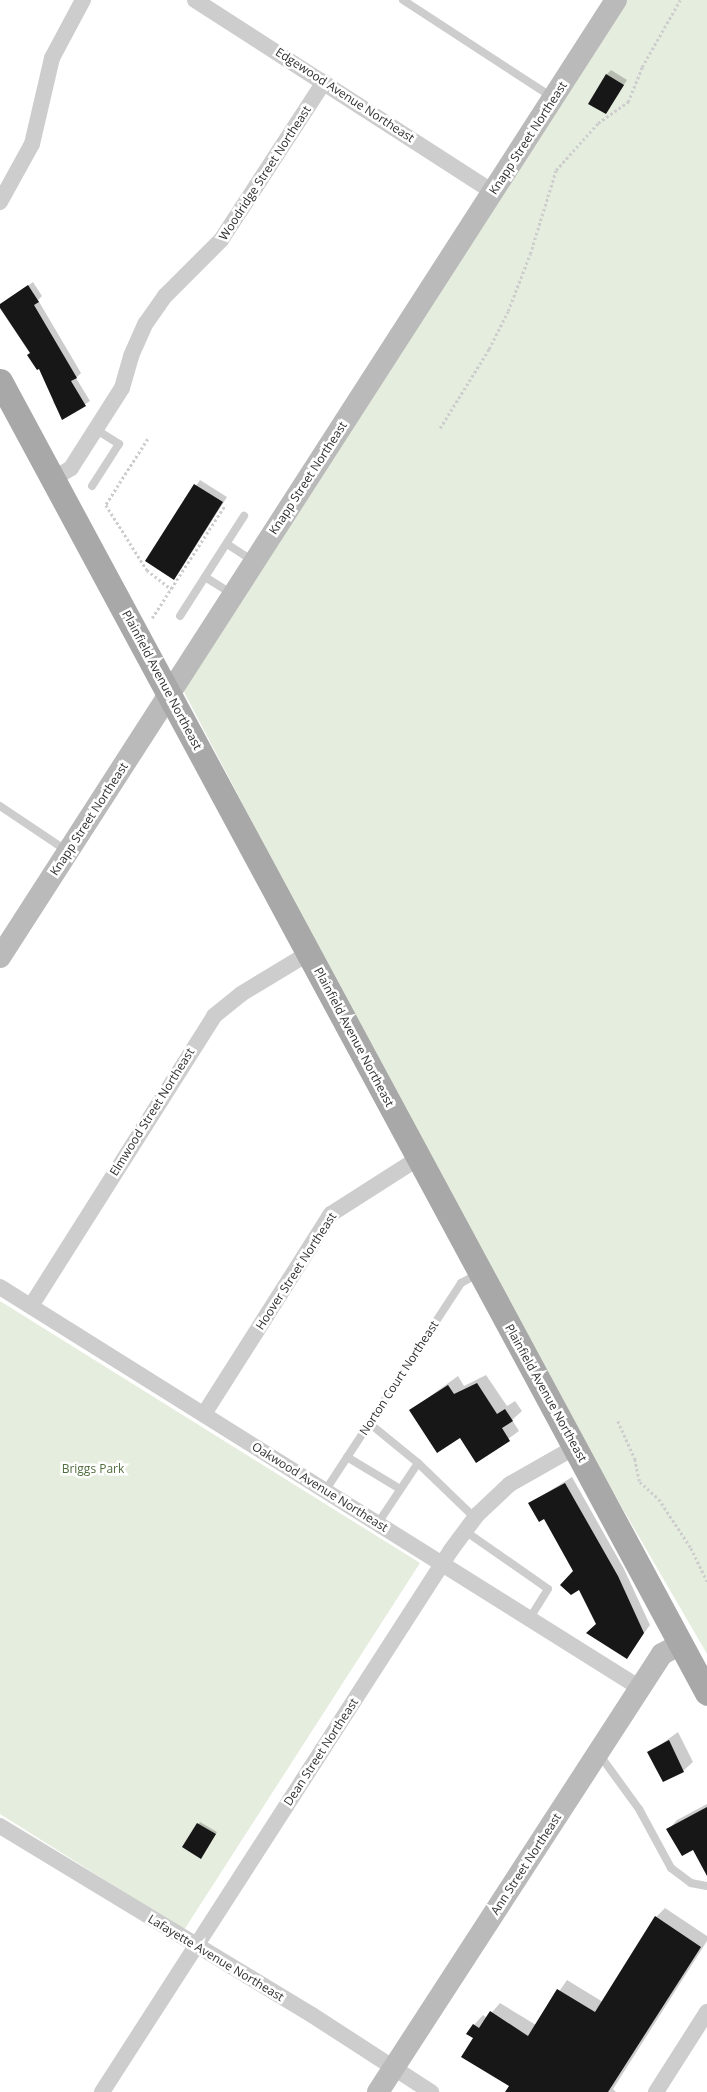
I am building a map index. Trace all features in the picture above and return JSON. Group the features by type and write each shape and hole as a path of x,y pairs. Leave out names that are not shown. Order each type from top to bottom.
{"main road":[{"name":"Knapp Street Northeast","path":"0,957 616,0"},
{"name":"Plainfield Avenue Northeast","path":"1,384 707,1693"},
{"name":"Ann Street Northeast","path":"378,2092 662,1654 681,1644"}],"street":[{"path":"0,202 32,144 52,58 83,0"},
{"name":"Edgewood Avenue Northeast","path":"195,0 493,192"},
{"name":"Woodridge Street Northeast","path":"53,479 71,468 97,430 122,388 131,356 146,323 165,296 221,240 324,82"},
{"name":"Elmwood Street Northeast","path":"31,1306 214,1016 241,994 309,953"},
{"name":"Hoover Street Northeast","path":"204,1414 331,1214 419,1158"},
{"name":"Oakwood Avenue Northeast","path":"0,1287 640,1688"},
{"name":"Dean Street Northeast","path":"102,2092 443,1563 470,1525 510,1484 575,1447"},
{"name":"Lafayette Avenue Northeast","path":"0,1826 312,2015 431,2092"},
{"path":"656,2092 707,2012"}],"lane":[{"path":"403,0 554,98"},
{"path":"92,486 119,444 97,430"},
{"path":"180,616 244,516"},
{"path":"227,544 254,562"},
{"path":"205,577 232,594"},
{"path":"0,806 68,852"},
{"name":"Norton Court Northeast","path":"325,1492 461,1283 480,1272"},
{"path":"369,1423 418,1463 470,1525 548,1589 530,1618"},
{"path":"347,1457 400,1489"},
{"path":"378,1524 418,1463"},
{"path":"598,1753 639,1808 671,1868 691,1883 707,1886"}],"path":[{"path":"440,428 502,325 530,254 556,170 598,122 628,102 642,67 680,0"},
{"path":"148,439 106,505 147,570 171,589"},
{"path":"152,618 225,505"},
{"path":"618,1421 635,1459 640,1482 659,1499 691,1548 707,1581"}],"green space":[{"path":"626,0 707,0 707,1654 508,1311 183,690"},
{"name":"Briggs Park","path":"0,1301 420,1563 184,1930 0,1814"}],"building":[{"path":"606,74 624,85 606,114 588,104"},
{"path":"28,285 39,302 34,305 77,378 71,381 86,406 62,420 39,369 37,370 27,355 30,353 0,308 0,304"},
{"path":"194,484 223,502 174,580 145,561"},
{"path":"477,1383 497,1414 505,1409 513,1421 502,1428 510,1441 476,1463 460,1438 437,1453 409,1410 448,1385 454,1394"},
{"path":"565,1483 618,1576 644,1633 627,1659 586,1633 596,1624 579,1590 571,1595 560,1585 573,1571 544,1519 539,1522 528,1503"},
{"path":"669,1740 684,1772 663,1782 647,1752"},
{"path":"707,1807 707,1876 693,1850 682,1856 666,1829"},
{"path":"197,1823 216,1834 201,1859 182,1847"},
{"path":"655,1916 701,1947 608,2092 505,2092 509,2086 461,2057 473,2038 466,2034 473,2024 479,2028 490,2011 528,2036 557,1989 595,2012"}]}
